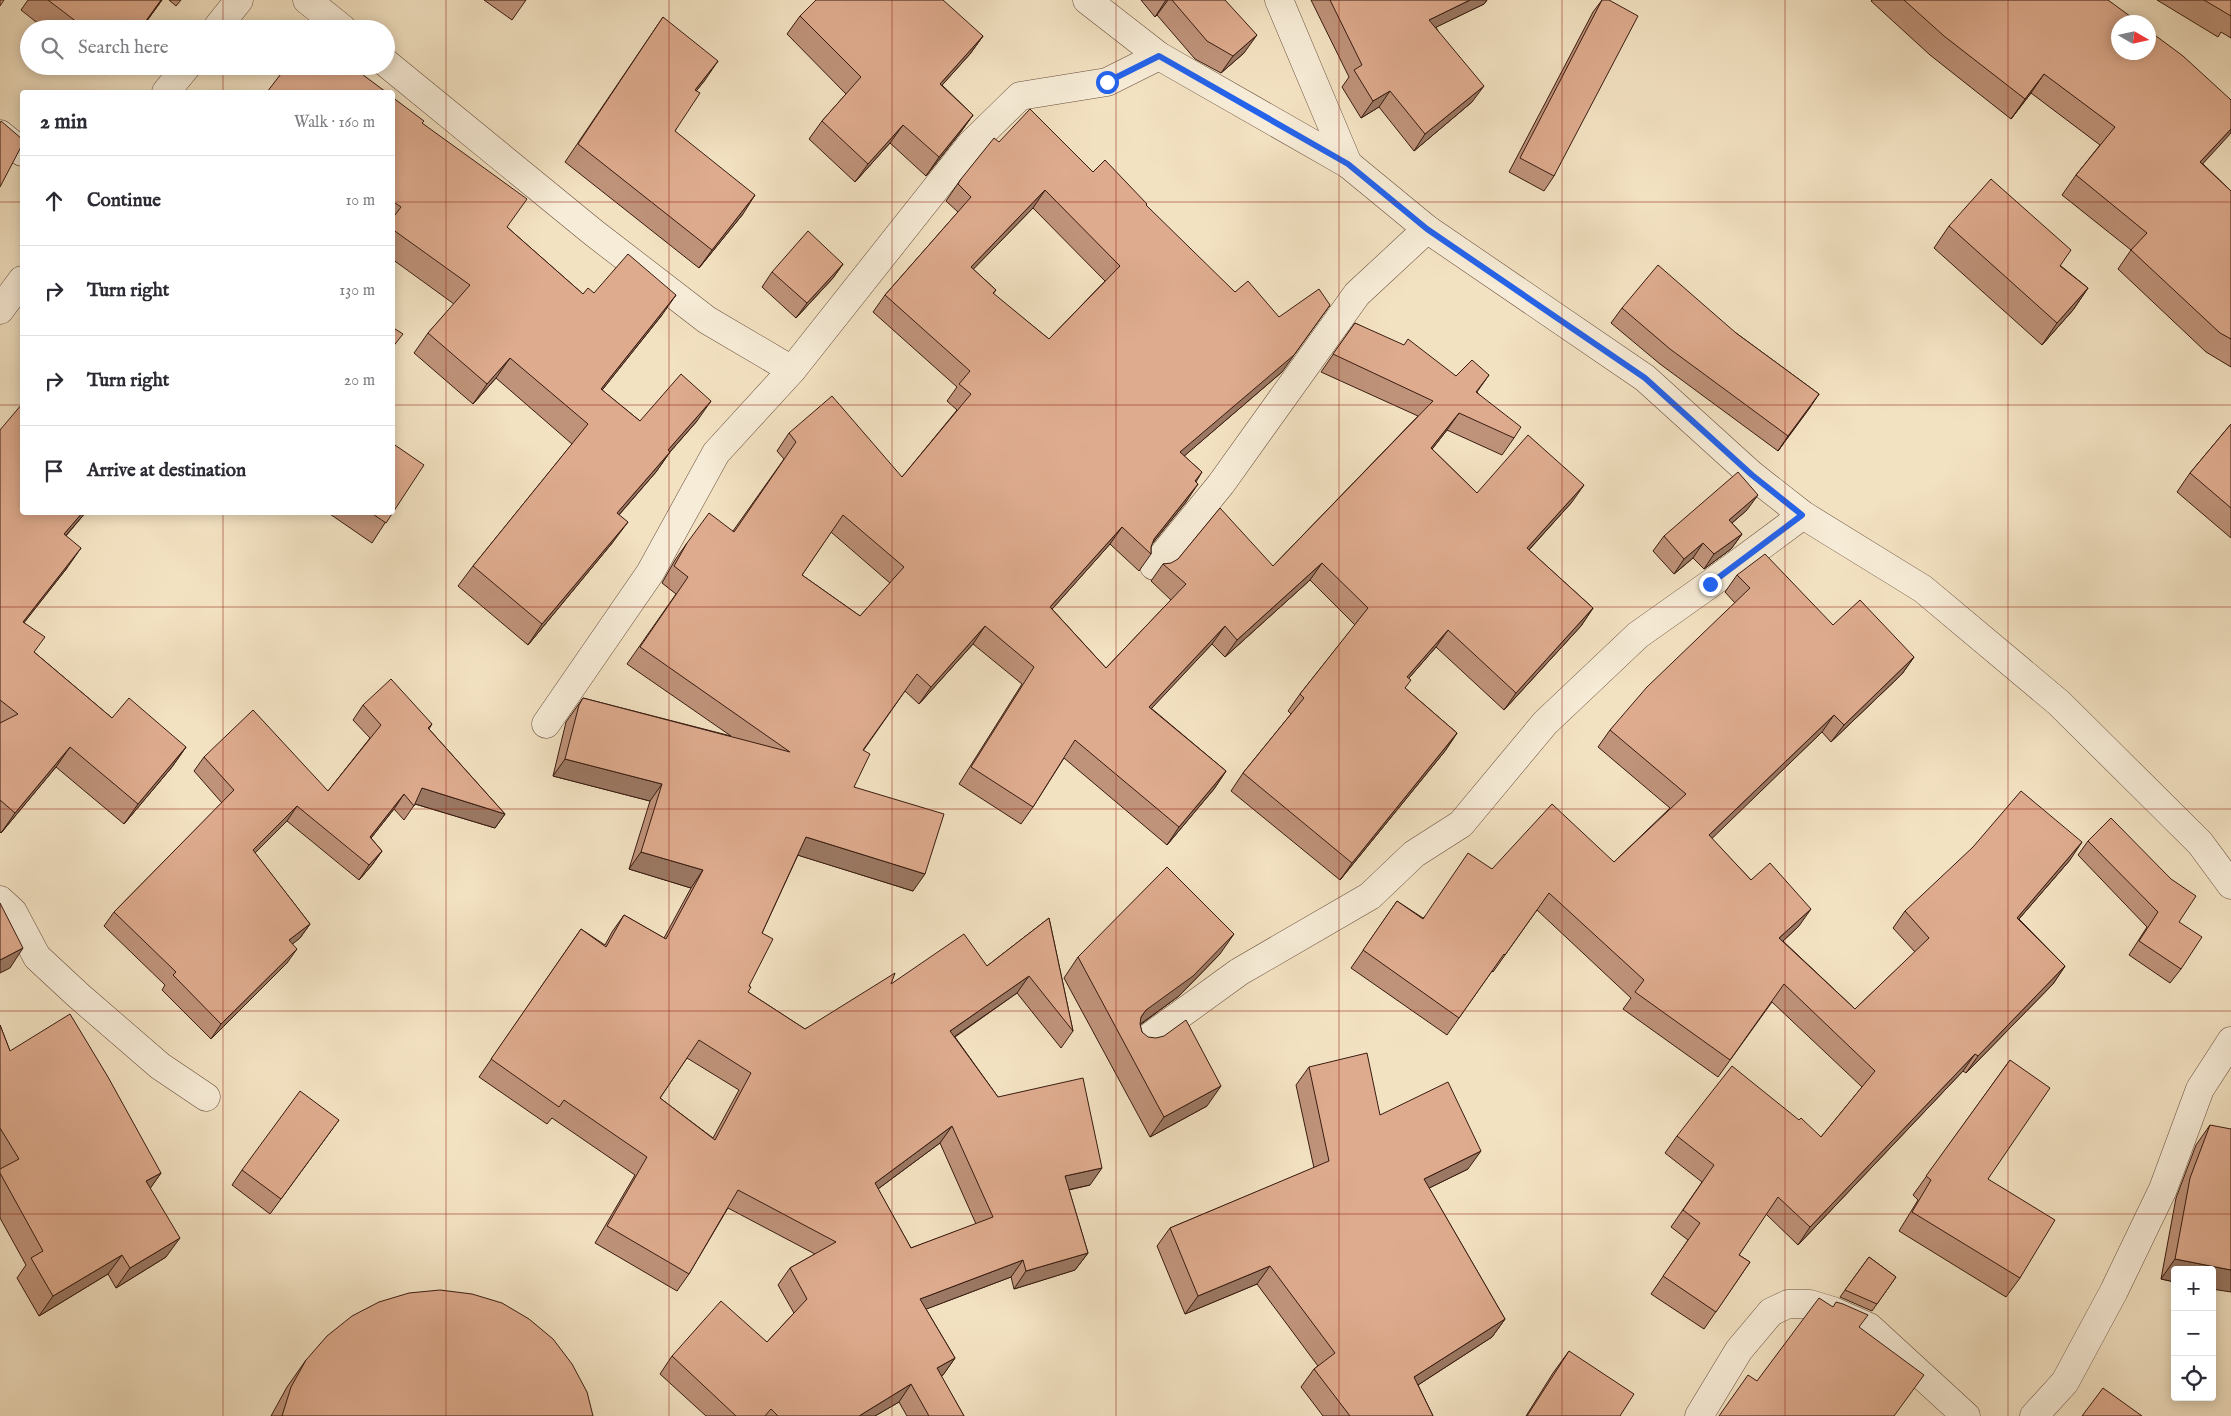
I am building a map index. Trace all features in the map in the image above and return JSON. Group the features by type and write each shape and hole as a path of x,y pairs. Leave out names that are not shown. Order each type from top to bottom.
{"street":[{"path":"223,20 239,0"},
{"path":"307,0 332,20"},
{"path":"1087,0 1159,56 1348,164 1427,229 1645,378 1752,475 1802,515 1923,589 2059,703 2200,844 2231,885"},
{"path":"1279,0 1348,164"},
{"path":"546,724 650,573 716,453 792,370 971,144 1020,96 1107,82 1159,56"},
{"path":"395,71 594,233 707,320 792,370"},
{"path":"168,90 179,75"},
{"path":"0,134 20,150"},
{"path":"1154,566 1221,484 1357,294 1427,229"},
{"path":"0,310 20,283"},
{"path":"1141,1043 1239,972 1370,896 1414,854 1461,824 1545,723 1638,634 1710,584 1802,515"},
{"path":"0,900 13,912 37,957 160,1066 206,1097"},
{"path":"2034,1416 2065,1382 2114,1291 2163,1190 2200,1089 2231,1041"},
{"path":"1699,1416 1739,1350 1771,1312 1788,1304 1810,1304 1833,1311 1869,1328 1966,1416"}],"building":[{"path":"48,0 161,0 147,20 74,20"},
{"path":"816,0 943,0 983,36 940,84 973,115 939,157 903,125 868,164 822,121 861,77 800,16"},
{"path":"1172,0 1225,0 1257,35 1233,56 1207,41"},
{"path":"1330,0 1470,0 1429,20 1484,86 1425,134 1390,91 1373,101 1354,70 1362,65"},
{"path":"1602,0 1609,0 1638,16 1554,176 1520,158"},
{"path":"1904,0 2108,0 2128,15 2111,15 2111,60 2156,60 2156,36 2183,56 2231,100 2231,129 2200,162 2231,191 2231,339 2220,333 2131,250 2147,233 2076,175 2115,127 2044,74 2025,99 1944,36"},
{"path":"2204,0 2231,0 2231,16"},
{"path":"663,17 718,61 695,90 700,93 675,131 755,195 712,250 578,144"},
{"path":"280,75 363,75 383,90 269,90"},
{"path":"395,99 424,121 422,123 527,199 507,227 583,294 588,288 594,293 628,254 676,295 601,389 640,421 681,374 711,401 617,513 628,522 542,624 473,566 588,424 510,358 487,384 428,333 470,285 395,231 395,215 401,207 395,203"},
{"path":"1030,109 1093,172 1105,160 1146,205 1235,292 1248,281 1279,317 1319,289 1330,305 1294,355 1180,452 1202,472 1195,481 1198,484 1154,539 1151,554 1122,527 1050,607 1106,668 1186,584 1163,564 1171,563 1178,559 1220,508 1273,566 1433,401 1333,354 1355,323 1404,345 1408,339 1456,376 1472,360 1489,375 1476,392 1521,427 1514,438 1459,413 1431,448 1477,493 1528,435 1584,485 1527,548 1593,608 1516,693 1448,630 1407,677 1411,680 1405,688 1457,733 1352,863 1243,773 1304,698 1300,694 1368,608 1322,563 1237,640 1225,626 1149,707 1226,771 1179,827 1075,740 1033,807 971,767 1034,667 985,626 931,687 917,674 863,750 870,754 854,787 944,814 925,874 806,837 762,933 773,939 749,986 751,987 748,992 805,1029 895,973 891,984 964,934 987,966 1049,918 1073,1031 1029,976 950,1031 998,1097 1083,1078 1102,1168 1065,1176 1088,1253 1026,1271 1023,1260 920,1299 955,1358 937,1368 964,1416 929,1416 911,1384 859,1416 778,1416 771,1409 765,1416 736,1416 672,1356 721,1301 767,1342 807,1299 790,1268 836,1242 738,1190 689,1274 607,1226 647,1157 564,1100 559,1107 491,1059 581,929 606,947 624,915 666,939 703,870 641,852 662,784 565,759 579,705 583,698 790,752 640,647 688,577 674,566 687,543 709,513 734,532 796,442 789,433 832,396 902,477 971,394 959,384 970,371 885,295 971,197 958,184 994,138 999,142","holes":["1045,190 1120,266 1049,339 993,293 996,290 971,267","843,515 904,567 860,616 802,575","699,1040 751,1073 715,1140 660,1098","952,1126 993,1217 911,1248 875,1183"]},
{"path":"1,121 20,137 20,149 0,187"},
{"path":"1991,179 2071,250 2060,266 2088,288 2057,323 1949,226"},
{"path":"808,231 843,264 807,303 772,272"},
{"path":"1658,265 1736,333 1819,394 1788,436 1670,349 1622,308"},
{"path":"395,329 403,334 395,344"},
{"path":"20,406 20,515 80,515 64,534 81,548 23,622 45,637 34,652 112,718 129,698 186,747 138,804 70,747 15,813 0,800 0,723 18,714 0,700 0,430"},
{"path":"2231,424 2231,508 2190,473"},
{"path":"395,445 424,465 395,509"},
{"path":"1738,472 1758,495 1729,520 1742,534 1714,554 1703,543 1684,559 1664,536"},
{"path":"374,515 391,515 386,523"},
{"path":"1765,554 1833,625 1860,600 1914,657 1844,725 1834,715 1709,835 1751,880 1770,863 1811,909 1779,938 1855,1009 1929,938 1905,911 1973,847 2021,791 2082,842 2017,918 2065,966 1978,1056 1975,1054 1810,1227 1778,1197 1739,1255 1750,1262 1716,1312 1663,1276 1700,1223 1683,1210 1714,1165 1677,1136 1732,1066 1799,1120 1801,1118 1821,1137 1875,1071 1784,984 1730,1060 1635,992 1644,980 1549,893 1459,1018 1363,950 1397,901 1423,919 1468,853 1492,869 1552,804 1614,862 1686,794 1610,730 1647,687 1750,588 1737,575"},
{"path":"391,679 432,724 428,728 505,814 422,788 414,806 404,794 370,837 382,851 369,865 297,806 253,850 310,924 289,940 297,949 221,1024 173,975 176,972 114,912 234,790 204,757 253,710 328,791 381,725 363,705"},
{"path":"2111,818 2171,879 2196,896 2179,922 2202,937 2181,969 2139,941 2158,912 2088,841"},
{"path":"1167,867 1234,934 1193,976 1146,1010 1141,1017 1142,1032 1148,1037 1156,1038 1164,1036 1186,1020 1221,1086 1164,1117 1078,957"},
{"path":"0,903 23,948 0,960"},
{"path":"70,1014 108,1077 161,1173 146,1181 180,1238 130,1268 122,1255 53,1296 31,1258 43,1251 0,1173 0,1169 19,1159 0,1128 0,1025 10,1051"},
{"path":"1367,1053 1380,1115 1448,1082 1481,1151 1424,1179 1505,1319 1414,1377 1433,1416 1350,1416 1314,1369 1335,1353 1270,1266 1198,1296 1170,1228 1329,1161 1309,1067"},
{"path":"2010,1060 2050,1088 1988,1179 2055,1220 2020,1278 1912,1212 1931,1180 1926,1176"},
{"path":"300,1091 339,1120 281,1199 242,1170"},
{"path":"2210,1125 2231,1129 2231,1270 2175,1259 2190,1178"},
{"path":"1869,1257 1896,1277 1877,1304 1845,1290"},
{"path":"440,1290 472,1294 502,1303 529,1319 553,1339 572,1364 587,1392 593,1416 282,1416 291,1387 306,1360 327,1336 352,1316 379,1302 409,1293"},
{"path":"1819,1298 1833,1307 1836,1302 1868,1315 1859,1327 1924,1375 1894,1416 1719,1416 1748,1375 1757,1381"},
{"path":"1569,1351 1634,1394 1620,1416 1527,1416"},
{"path":"2103,1388 2142,1416 2082,1416"}],"route":[{"path":"1107,82 1159,56 1348,164 1427,229 1645,378 1752,475 1802,515 1710,584"}]}
